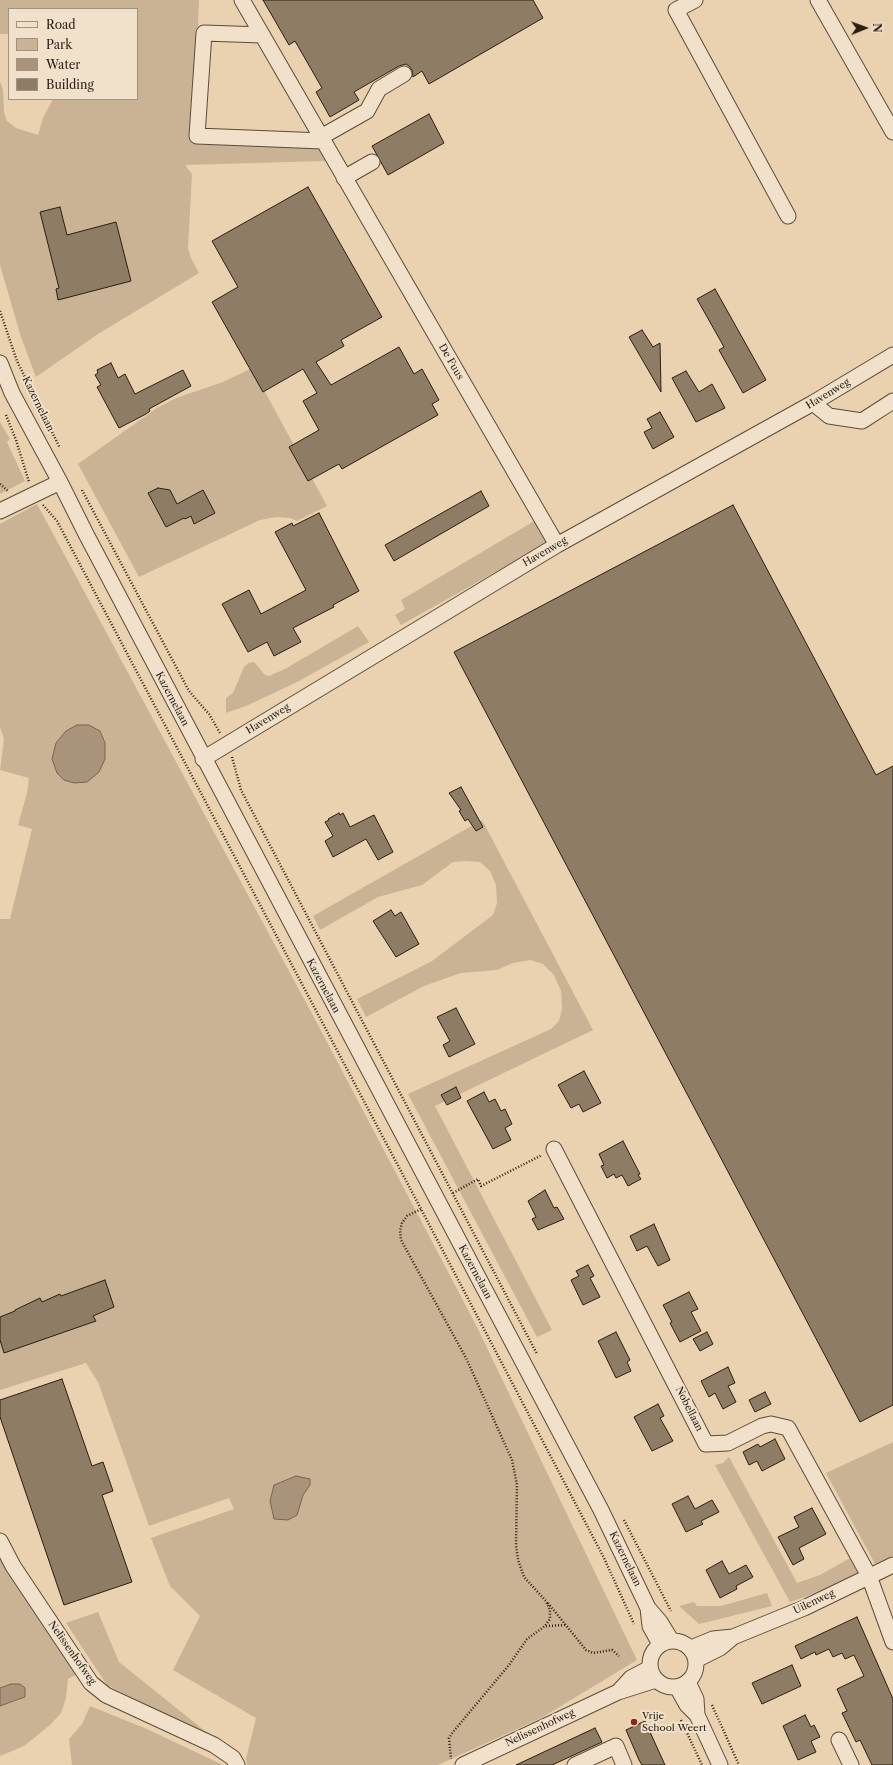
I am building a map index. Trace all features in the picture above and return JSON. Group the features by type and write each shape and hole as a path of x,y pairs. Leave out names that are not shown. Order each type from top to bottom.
{"street":[{"name":"De Fuus","path":"242,0 557,545"},
{"path":"694,0 676,10 788,216"},
{"path":"818,0 893,132"},
{"path":"262,36 204,32 197,136 322,139 367,111 379,88 404,74"},
{"path":"344,178 372,162"},
{"name":"Havenweg","path":"204,759 226,744 557,545 813,403 893,355"},
{"name":"Kazernelaan","path":"0,363 12,393 601,1510 648,1608 660,1622 665,1642"},
{"path":"813,403 829,416 862,421 893,401"},
{"path":"0,511 60,482"},
{"name":"Nobellaan","path":"554,1149 706,1444 728,1443 762,1426 771,1424 788,1428 869,1576"},
{"name":"Nelissenhofweg","path":"0,1542 13,1566 91,1683 106,1695 214,1745 233,1758 237,1765"},
{"name":"Uilenweg","path":"693,1654 720,1648 733,1637 804,1608 893,1565"},
{"path":"869,1576 893,1642"},
{"path":"680,1641 693,1654 694,1674 682,1684 667,1686 653,1674 651,1655 665,1642 680,1641"},
{"name":"Nelissenhofweg","path":"463,1765 653,1674"},
{"path":"682,1684 687,1705 697,1715 720,1765"},
{"path":"840,1740 851,1765"},
{"path":"575,1765 616,1746 624,1765"}],"path":[{"name":"Kazernelaan","path":"0,311 17,361 62,453"},
{"name":"Kazernelaan","path":"3,408 16,440 34,494 57,520 604,1558 632,1618 636,1630"},
{"name":"Kazernelaan","path":"81,488 189,691 209,714 226,744 232,758 241,790 453,1193 478,1179 482,1186 554,1149"},
{"path":"421,1209 407,1216 402,1223 400,1231 401,1240 466,1358 512,1460 517,1485 516,1545 518,1560 524,1577 546,1601 586,1650 593,1653 612,1650 619,1656"},
{"path":"451,1765 449,1738 509,1665 527,1639 545,1626 550,1619 550,1610 546,1601"},
{"path":"545,1626 565,1625"},
{"path":"711,1704 739,1765"},
{"path":"680,1718 702,1765"}],"green space":[{"path":"0,0 199,0 193,143 324,143 325,161 185,165 192,174 188,248 191,258 199,273 98,334 36,377 21,337 0,265 0,81 3,90 4,112 7,121 16,128 38,135 43,118 52,100 138,100 138,8 8,8 8,34 0,34"},
{"path":"252,368 327,506 297,521 290,518 276,517 260,520 139,577 78,464 157,408 176,398 223,382"},
{"path":"0,422 10,439 7,442 25,481 0,494"},
{"path":"37,504 317,1023 477,1327 637,1660 541,1718 438,1765 247,1765 246,1759 256,1718 173,1670 200,1616 170,1586 151,1538 234,1509 229,1498 149,1526 98,1382 86,1363 0,1390 0,919 10,919 32,829 18,825 27,793 29,778 0,770 4,739 0,727 0,524","holes":["296,1476 310,1485 303,1495 274,1485"]},
{"path":"536,520 549,542 401,625 395,615 405,609 401,600"},
{"path":"358,626 369,642 297,682 246,706 226,713 226,698 233,693 244,667 249,663 254,662 265,675 269,676 285,669"},
{"path":"482,820 593,1030 435,1106 552,1330 537,1337 408,1094 551,1029 559,1021 562,1009 561,991 554,975 543,964 530,960 513,963 497,970 461,973 424,986 366,1017 357,999 432,961 493,915 497,903 496,885 490,871 480,862 453,862 422,885 378,897 320,930 313,916"},
{"path":"893,1442 893,1556 875,1564 826,1473"},
{"path":"729,1457 797,1583 820,1575 850,1558 860,1577 790,1602 715,1465 723,1463"},
{"path":"0,1546 82,1671 68,1679 66,1698 61,1713 50,1725 24,1746 0,1756 0,1706 20,1700 11,1684 0,1688"},
{"path":"767,1593 772,1606 699,1624 679,1606 694,1602 697,1606 721,1606"},
{"path":"98,1612 119,1662 215,1739 184,1725 107,1685 66,1623"},
{"path":"90,1706 147,1729 223,1765 72,1765 69,1739 82,1724"}],"water":[{"path":"77,725 89,725 100,731 105,743 105,759 99,772 87,782 74,783 64,780 57,773 52,759 56,743 66,731"},
{"path":"296,1476 310,1479 310,1485 303,1495 297,1515 288,1520 274,1519 270,1501 274,1485"},
{"path":"11,1684 20,1684 25,1688 25,1697 0,1706 0,1688"}],"building":[{"path":"263,0 533,0 543,18 429,84 422,71 413,77 412,70 409,66 406,64 399,66 354,92 359,100 330,117 316,92 322,88 295,41 289,45"},
{"path":"429,114 444,143 388,175 372,146"},
{"path":"308,187 382,317 341,340 344,346 316,362 331,385 399,347 414,374 422,369 439,400 432,404 438,415 342,469 339,464 308,481 289,447 319,430 303,401 317,393 303,369 263,392 212,302 238,287 212,241"},
{"path":"60,207 67,235 116,222 131,281 58,300 56,289 59,288 40,212"},
{"path":"715,289 766,380 743,393 719,350 724,347 697,299"},
{"path":"642,330 653,347 660,343 661,392 629,337"},
{"path":"111,363 118,378 125,374 135,394 183,370 191,386 149,409 150,411 146,414 119,428 97,387 101,385 95,375 98,373 97,370"},
{"path":"686,371 699,392 712,384 725,408 696,422 672,378"},
{"path":"660,412 674,437 653,449 644,432 652,428 647,419"},
{"path":"158,488 170,490 177,504 203,490 215,513 194,524 191,516 166,527 148,493"},
{"path":"481,491 489,506 394,561 385,545"},
{"path":"733,505 876,775 893,766 893,1405 860,1422 454,652"},
{"path":"319,513 359,591 333,605 334,607 293,628 301,642 274,656 267,642 248,652 222,604 249,590 261,614 306,590 275,532 292,523 293,526"},
{"path":"461,787 483,827 476,831 468,819 465,821 459,811 461,810 449,793"},
{"path":"339,813 340,815 343,813 350,827 374,815 393,852 378,860 366,839 333,857 325,841 333,836 325,822"},
{"path":"391,910 395,916 401,912 419,944 396,957 373,921"},
{"path":"456,1008 475,1044 449,1057 443,1045 450,1041 437,1017"},
{"path":"584,1071 601,1103 583,1112 579,1104 571,1108 558,1085"},
{"path":"456,1087 461,1098 447,1105 441,1095"},
{"path":"484,1092 489,1102 495,1099 501,1111 505,1109 512,1124 505,1128 511,1140 493,1149 467,1101"},
{"path":"623,1141 640,1174 638,1175 641,1179 628,1186 622,1175 616,1178 614,1174 607,1178 601,1166 604,1165 599,1154"},
{"path":"545,1190 554,1208 557,1207 564,1219 538,1230 532,1219 536,1217 528,1201"},
{"path":"654,1224 670,1260 658,1266 647,1246 637,1251 630,1236"},
{"path":"588,1265 594,1276 590,1278 600,1297 583,1305 571,1280 579,1276 576,1271"},
{"path":"105,1280 114,1307 93,1316 96,1321 4,1353 0,1340 0,1317 40,1298 42,1302 60,1294 61,1296"},
{"path":"689,1292 698,1309 691,1312 701,1331 680,1342 663,1305"},
{"path":"616,1332 630,1360 627,1362 631,1371 616,1378 598,1341"},
{"path":"707,1332 713,1344 700,1351 693,1339"},
{"path":"728,1367 735,1383 728,1386 736,1402 723,1409 715,1393 709,1397 701,1381"},
{"path":"62,1379 92,1466 103,1462 113,1491 102,1495 132,1582 64,1605 0,1417 0,1400"},
{"path":"765,1392 771,1404 755,1412 749,1400"},
{"path":"658,1404 664,1416 660,1418 673,1441 652,1451 634,1417"},
{"path":"775,1439 785,1459 762,1471 757,1461 749,1465 743,1452 758,1444 760,1447"},
{"path":"688,1496 695,1509 712,1500 719,1512 701,1521 703,1524 686,1532 672,1504"},
{"path":"812,1508 826,1534 799,1548 804,1559 793,1565 778,1537 799,1527 794,1517"},
{"path":"722,1561 729,1574 746,1565 753,1577 736,1586 737,1589 720,1598 706,1570"},
{"path":"857,1617 893,1699 893,1765 872,1765 860,1740 856,1742 842,1713 847,1711 837,1689 864,1676 854,1655 845,1659 842,1653 833,1657 829,1649 816,1655 815,1652 801,1659 795,1646"},
{"path":"792,1665 801,1686 762,1704 752,1683"},
{"path":"805,1715 811,1727 814,1725 820,1737 811,1741 816,1752 798,1760 783,1726"},
{"path":"645,1721 665,1765 642,1765 639,1760 626,1730"},
{"path":"595,1728 602,1742 552,1765 516,1765"}],"place":[{"name":"Vrije School Weert","path":"634,1722"}]}
